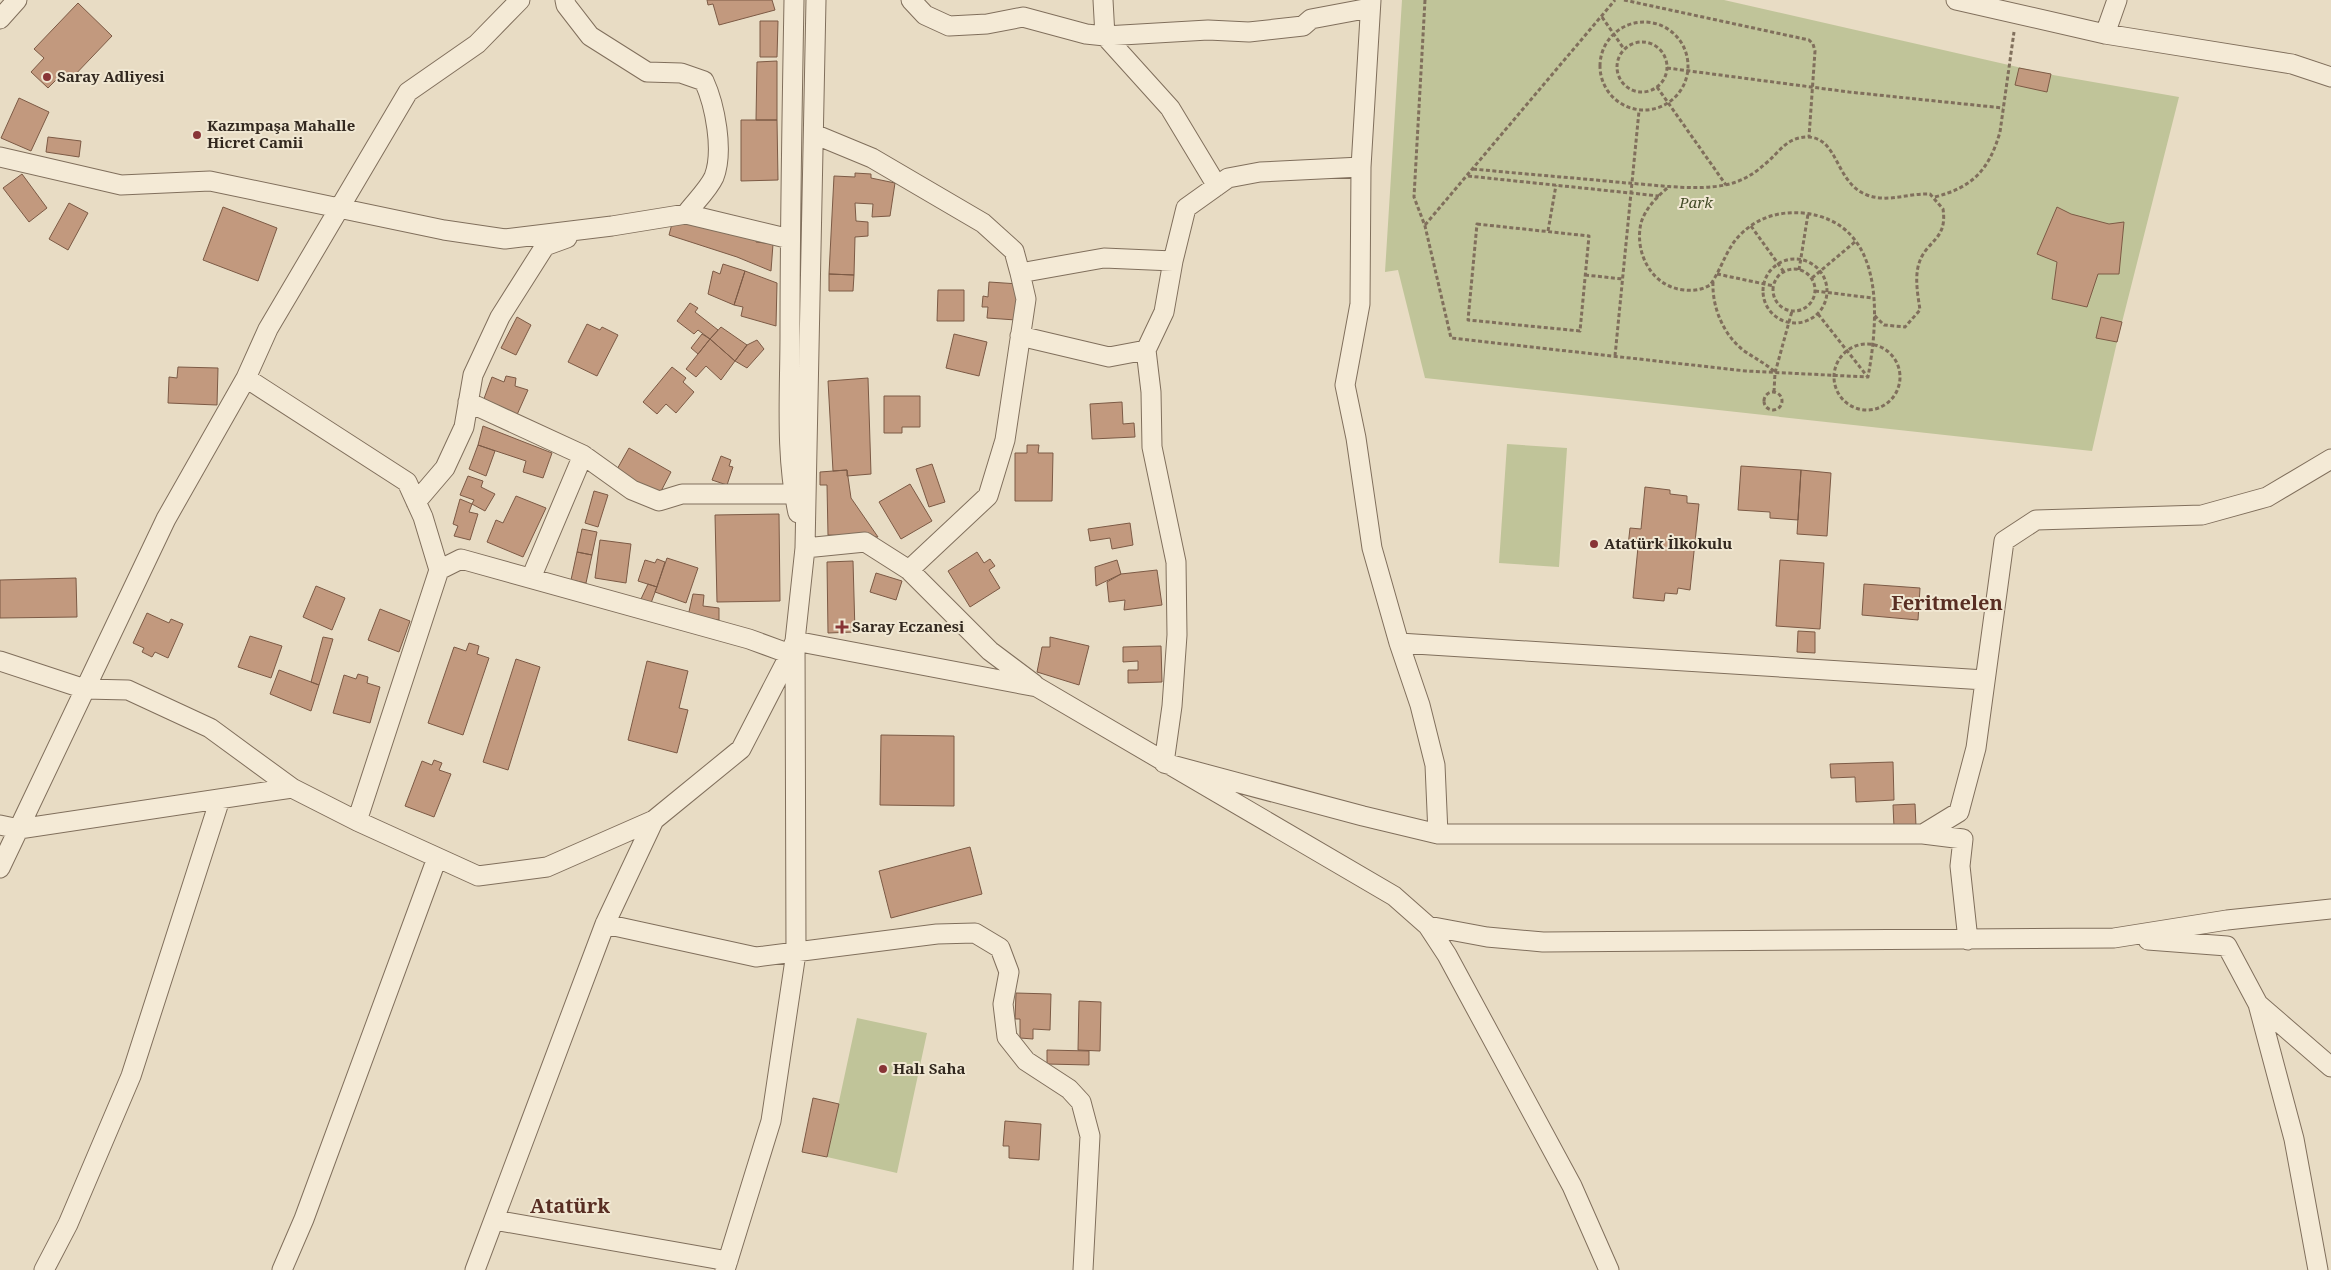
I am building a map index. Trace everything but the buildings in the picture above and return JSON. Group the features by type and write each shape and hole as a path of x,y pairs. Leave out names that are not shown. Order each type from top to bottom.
{"street":[{"path":"0,19 17,0"},
{"path":"0,868 166,519 246,378 268,329 408,92 477,44 520,0"},
{"path":"565,0 566,5 590,36 647,72 681,73 704,82 711,96 719,141 714,176 686,214"},
{"path":"794,0 790,239 790,440 794,494 805,548"},
{"path":"494,1220 727,1266 771,1120 796,953 793,647 805,548 816,0"},
{"path":"911,0 925,15 950,26 987,24 1023,17 1086,34 1105,36 1208,30 1249,32 1303,26 1311,19 1371,4 1361,168 1360,304 1345,385 1356,438 1372,548 1399,643 1420,705 1435,765 1438,834"},
{"path":"1102,0 1105,36 1170,108 1217,186"},
{"path":"1956,0 1999,5 2016,13 2105,34 2292,64 2331,77"},
{"path":"2105,34 2117,0"},
{"path":"814,134 872,158 984,223 1014,251 1026,298 1006,440 988,496 909,570"},
{"path":"0,157 121,185 210,181 444,230 504,239 686,214 790,239"},
{"path":"1164,763 1172,706 1177,635 1176,562 1152,447 1151,392 1146,350 1164,312 1173,261 1186,208 1228,178 1260,172 1361,168"},
{"path":"416,502 445,468 464,427 474,375 500,317 545,246 591,228"},
{"path":"1020,273 1104,258 1173,261"},
{"path":"1020,336 1110,357 1146,350"},
{"path":"246,378 407,482 416,502 439,570 357,821"},
{"path":"468,402 584,455 632,490 659,501 682,494 794,494"},
{"path":"530,578 584,455"},
{"path":"1923,834 1959,812 1976,748 2004,541 2036,520 2202,515 2267,497 2331,459"},
{"path":"805,548 865,542 909,570 990,651 1036,687 1394,896 1428,926 1447,955 1572,1186 1609,1270"},
{"path":"439,570 461,559 749,639 1036,687"},
{"path":"1399,643 1985,680"},
{"path":"0,661 85,689 128,690 210,728 292,788 357,821 478,876 547,867 654,820 741,749 793,647"},
{"path":"1164,763 1438,834 1923,834 1963,839 1960,866 1968,940"},
{"path":"0,825 19,829 292,788"},
{"path":"44,1270 68,1224 131,1076 220,799"},
{"path":"475,1270 605,924 654,820"},
{"path":"282,1270 304,1219 437,858"},
{"path":"2114,938 2227,920 2331,909"},
{"path":"605,924 756,957 937,934 974,933 1000,948 1009,972 1003,1004 1007,1038 1026,1061 1069,1089 1081,1102 1090,1136 1083,1270"},
{"path":"1428,926 1487,937 1544,942 2114,938 2227,946 2258,1004 2294,1139 2318,1270"},
{"path":"2258,1004 2331,1067"}],"path":[{"path":"1425,0 1414,197 1425,226 1451,338 1775,373 1868,377"},
{"path":"1425,226 1615,0"},
{"path":"1624,0 1809,40 1813,44 1815,51 1809,137"},
{"path":"1934,197 1960,190 1980,172 1996,147 2016,13"},
{"path":"1602,17 1624,49"},
{"path":"1640,22 1658,24 1679,39 1684,46 1687,54 1688,72 1683,88 1668,104 1656,109 1639,111 1622,106 1609,94 1601,78 1602,53 1614,34 1624,26 1640,22"},
{"path":"1636,43 1654,45 1661,51 1665,59 1666,68 1664,77 1657,87 1643,92 1626,87 1620,80 1617,62 1624,49 1636,43"},
{"path":"1666,68 1812,87 2003,108"},
{"path":"1657,87 1726,185"},
{"path":"1615,357 1639,111"},
{"path":"1473,169 1670,186 1726,185 1742,180 1758,170 1786,142 1809,137 1816,138 1833,153 1843,175 1858,191 1885,199 1930,194 1943,208 1944,222 1941,234 1923,254 1918,267 1916,279 1920,310 1909,325 1905,327 1884,325 1874,314"},
{"path":"1467,176 1659,196"},
{"path":"1548,231 1556,185"},
{"path":"1670,186 1646,212 1642,223 1641,253 1648,267 1660,281 1680,290 1705,289 1714,280 1726,252 1734,240 1751,226 1772,214 1808,214 1834,224 1856,241 1864,253 1872,273 1874,344 1868,377"},
{"path":"1799,270 1808,214"},
{"path":"1477,224 1590,236 1585,275 1580,331 1468,320 1477,224"},
{"path":"1751,226 1784,272"},
{"path":"1812,278 1856,241"},
{"path":"1785,260 1800,260 1810,263 1819,271 1825,282 1827,292 1823,307 1818,314 1804,322 1788,323 1779,320 1767,308 1764,301 1763,284 1771,269 1778,264 1785,260"},
{"path":"1799,270 1812,278 1815,291 1808,307 1792,311 1780,305 1775,299 1774,286 1778,277 1784,272 1799,270"},
{"path":"1717,274 1774,286"},
{"path":"1585,275 1623,279"},
{"path":"1714,280 1714,301 1720,320 1727,331 1742,349 1775,373"},
{"path":"1815,291 1874,298"},
{"path":"1774,392 1775,373 1792,311"},
{"path":"1818,314 1868,377"},
{"path":"1863,344 1874,344 1892,354 1898,363 1900,384 1890,401 1872,410 1852,406 1843,400 1837,391 1835,376 1838,361 1848,351 1863,344"},
{"path":"1774,392 1779,394 1782,399 1777,409 1771,410 1766,407 1764,397 1768,393 1774,392"}],"green space":[{"name":"Park","path":"1402,0 1724,0 2053,75 2179,97 2117,342 2092,451 1425,378 1398,270 1385,272"},
{"path":"1507,444 1567,448 1559,567 1499,563"},
{"name":"Halı Saha","path":"857,1018 927,1033 897,1173 827,1157"}],"place":[{"name":"Saray Adliyesi","path":"47,77"},
{"name":"Kazımpaşa Mahalle Hicret Camii","path":"197,135"},
{"name":"Atatürk İlkokulu","path":"1594,544"},
{"name":"Saray Eczanesi","path":"842,627"},
{"name":"Halı Saha","path":"883,1069"}],"district":[{"name":"Feritmelen","path":"1947,603"},
{"name":"Atatürk","path":"570,1206"}]}
